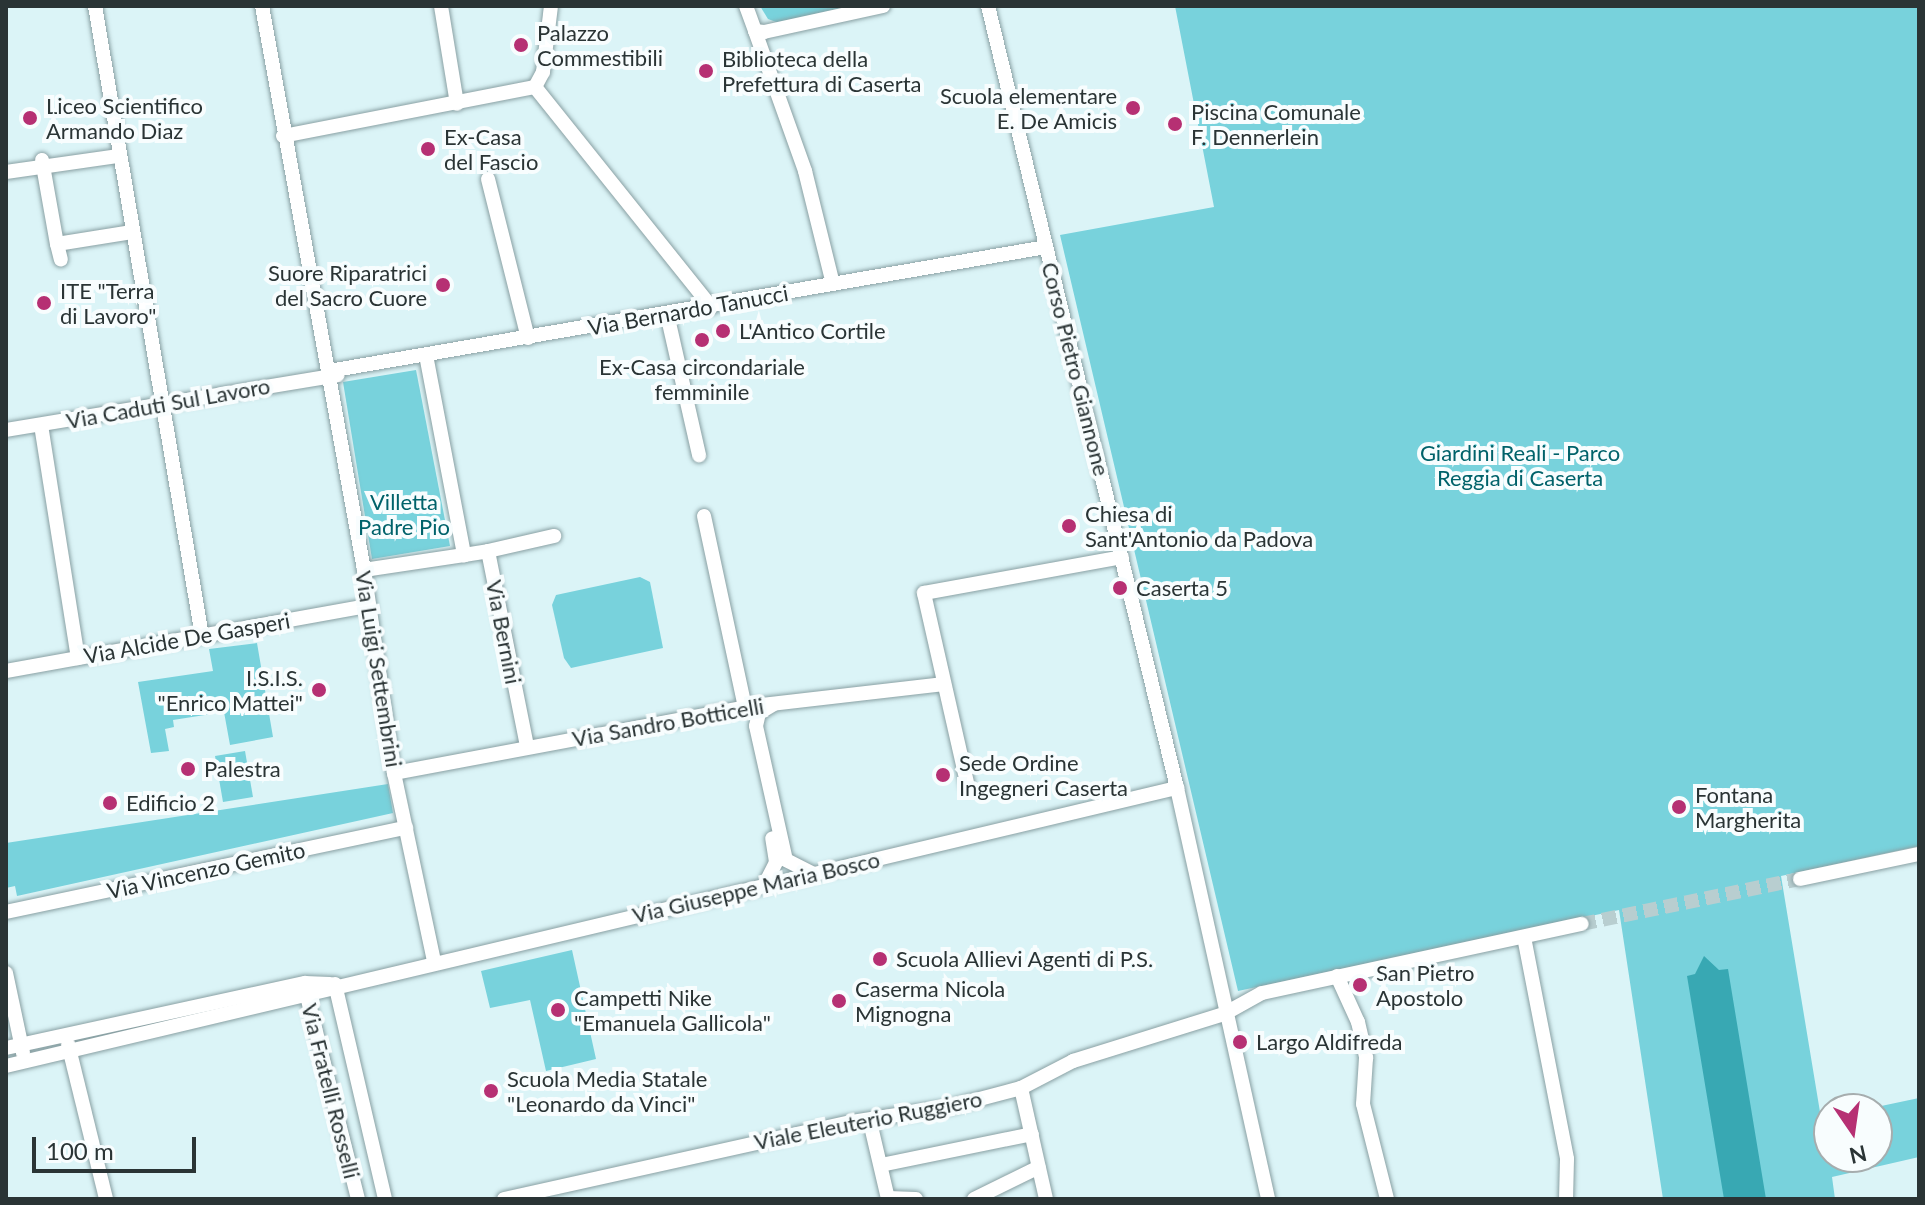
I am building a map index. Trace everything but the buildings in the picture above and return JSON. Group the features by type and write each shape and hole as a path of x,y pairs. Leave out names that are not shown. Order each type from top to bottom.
{"street":[{"path":"95,6 160,404 202,636"},
{"name":"Via Luigi Settembrini","path":"262,6 283,136 330,374 364,570 394,770 434,961"},
{"path":"441,6 457,104"},
{"path":"283,136 535,87 543,72 551,6"},
{"path":"746,6 805,171 833,284"},
{"path":"755,31 784,30 883,6"},
{"name":"Corso Pietro Giannone","path":"988,6 1177,788 1224,1014"},
{"path":"535,87 711,307"},
{"path":"6,172 119,156"},
{"path":"43,165 61,260"},
{"path":"488,179 528,338"},
{"path":"57,244 132,232"},
{"name":"Via Bernardo Tanucci","path":"330,374 1046,247"},
{"path":"667,314 699,455"},
{"name":"Via Bernini","path":"426,358 464,555 488,551 527,744"},
{"name":"Via Caduti Sul Lavoro","path":"6,430 330,374"},
{"path":"41,425 78,658"},
{"path":"704,516 740,708 747,726 775,851 776,862 764,886"},
{"path":"488,551 554,536"},
{"path":"364,570 464,555"},
{"path":"968,787 924,593 1122,557"},
{"name":"Via Alcide De Gasperi","path":"6,671 369,606"},
{"name":"Via Sandro Botticelli","path":"394,770 740,708 944,684"},
{"path":"774,704 759,713 756,726 786,860 814,874"},
{"name":"Via Giuseppe Maria Bosco","path":"14,1046 335,984 1177,788"},
{"name":"Via Vincenzo Gemito","path":"6,912 406,828"},
{"path":"1800,879 1919,854"},
{"name":"Viale Eleuterio Ruggiero","path":"504,1199 1021,1088 1073,1061 1224,1014 1246,998 1582,924"},
{"path":"1524,937 1567,1159 1566,1199"},
{"path":"6,973 14,1046 25,1062"},
{"path":"1337,976 1358,1022 1366,1058 1363,1104 1387,1199"},
{"name":"Via Fratelli Rosselli","path":"335,984 385,1199"},
{"name":"Via Giuseppe Maria Bosco","path":"6,1066 306,990"},
{"name":"Via Fratelli Rosselli","path":"306,990 358,1199"},
{"path":"1224,1014 1268,1199"},
{"path":"66,1035 106,1199"},
{"path":"1021,1088 1046,1199"},
{"path":"870,1122 888,1198 916,1199"},
{"path":"881,1165 1032,1134"},
{"path":"974,1199 1039,1167"}],"green space":[{"path":"760,6 850,6 779,23 768,19"},
{"name":"Giardini Reali - Parco Reggia di Caserta","path":"1175,6 1919,6 1919,846 1781,876 1817,1093 1813,1093 1813,1173 1849,1173 1832,1177 1835,1199 1663,1199 1619,910 1238,991 1060,235 1214,207"},
{"name":"Villetta Padre Pio","path":"416,370 450,546 372,559 343,382"},
{"path":"640,577 650,582 663,648 571,668 564,658 552,605 556,595"},
{"path":"257,643 273,737 230,745 224,712 173,720 174,727 165,729 169,751 151,753 138,682 213,671 209,649"},
{"path":"245,751 253,797 223,802 215,756"},
{"path":"388,784 393,813 17,896 15,886 6,888 6,843"},
{"name":"Campetti Nike \"Emanuela Gallicola\"","path":"572,950 596,1059 546,1071 530,1000 490,1008 481,971"},
{"name":"Giardini Reali - Parco Reggia di Caserta","path":"1919,1098 1919,1157 1893,1163 1893,1104"}],"shaded area":[{"path":"1704,956 1719,970 1728,969 1766,1199 1724,1199 1687,976 1695,974"}],"tunnel":[{"path":"1582,924 1800,879"}],"place":[{"name":"Palazzo Commestibili","path":"521,45"},
{"name":"Biblioteca della Prefettura di Caserta","path":"706,71"},
{"name":"Scuola elementare E. De Amicis","path":"1133,108"},
{"name":"Liceo Scientifico Armando Diaz","path":"30,118"},
{"name":"Piscina Comunale F. Dennerlein","path":"1175,124"},
{"name":"Ex-Casa del Fascio","path":"428,149"},
{"name":"Suore Riparatrici del Sacro Cuore","path":"443,285"},
{"name":"ITE \"Terra di Lavoro\"","path":"44,303"},
{"name":"L'Antico Cortile","path":"723,331"},
{"name":"Ex-Casa circondariale femminile","path":"702,340"},
{"name":"Chiesa di Sant'Antonio da Padova","path":"1069,526"},
{"name":"Caserta 5","path":"1120,588"},
{"name":"I.S.I.S. \"Enrico Mattei\"","path":"319,690"},
{"name":"Palestra","path":"188,769"},
{"name":"Sede Ordine Ingegneri Caserta","path":"943,775"},
{"name":"Edificio 2","path":"110,803"},
{"name":"Fontana Margherita","path":"1679,807"},
{"name":"Scuola Allievi Agenti di P.S.","path":"880,959"},
{"name":"San Pietro Apostolo","path":"1360,985"},
{"name":"Caserma Nicola Mignogna","path":"839,1001"},
{"name":"Campetti Nike \"Emanuela Gallicola\"","path":"558,1010"},
{"name":"Largo Aldifreda","path":"1240,1042"},
{"name":"Scuola Media Statale \"Leonardo da Vinci\"","path":"491,1091"}]}
